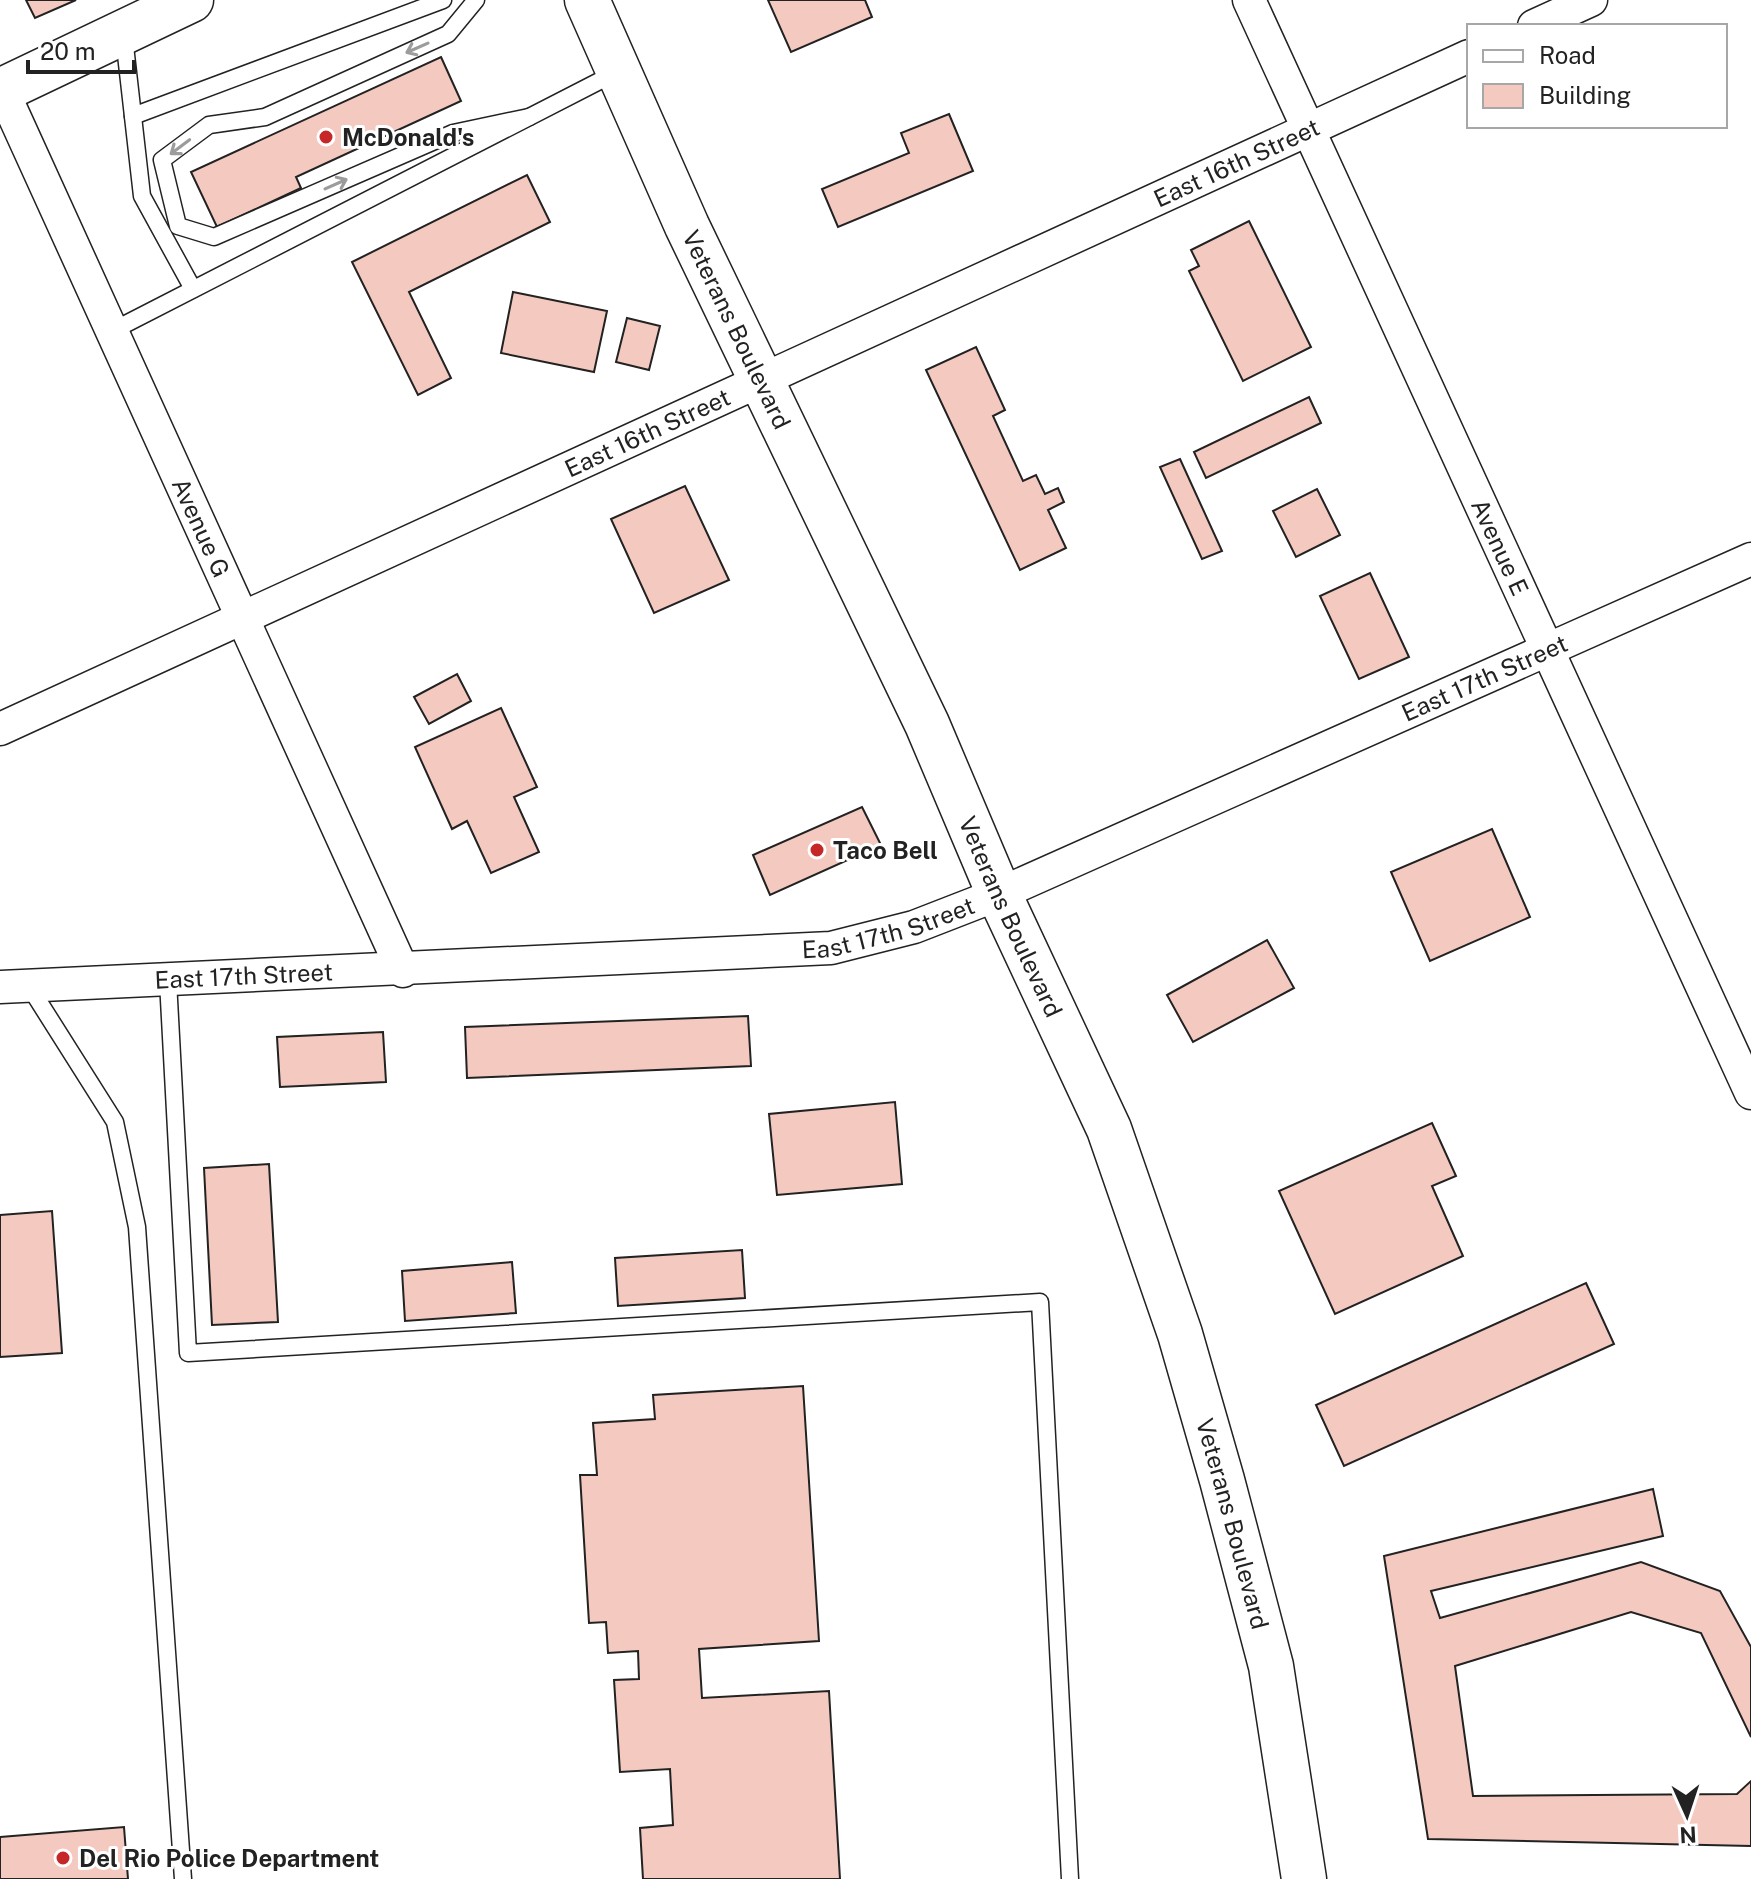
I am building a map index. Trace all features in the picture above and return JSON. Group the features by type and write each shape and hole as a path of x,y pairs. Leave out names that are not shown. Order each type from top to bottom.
{"main road":[{"path":"1,88 191,0"},
{"name":"Veterans Boulevard","path":"587,0 687,226 927,724 999,894 1109,1129 1180,1334 1271,1666 1304,1879"}],"street":[{"name":"Avenue E","path":"1249,0 1547,652 1611,782 1751,1093"},
{"path":"1538,24 1591,0"},
{"name":"East 16th Street","path":"0,729 1467,57"},
{"name":"Avenue G","path":"1,88 403,971"},
{"name":"East 17th Street","path":"14,986 403,971 831,948 914,927 999,894 1751,559"}],"lane":[{"path":"133,116 443,0"},
{"path":"476,0 448,34 265,117 209,125 162,160 178,226 214,237 453,133 529,117"},
{"path":"123,32 142,196 193,289"},
{"path":"112,331 618,71"},
{"path":"168,981 188,1353 1040,1302 1070,1879"},
{"path":"14,986 115,1122 137,1227 183,1879"}],"building":[{"path":"26,0 76,0 35,18"},
{"path":"768,0 865,0 872,17 791,52"},
{"name":"McDonald's","path":"441,57 461,101 296,177 301,188 217,227 191,172"},
{"path":"949,114 973,171 838,227 822,189 909,153 901,133"},
{"path":"527,175 550,222 409,292 451,378 418,395 352,262"},
{"path":"1249,221 1311,347 1243,381 1189,271 1199,266 1191,250"},
{"path":"513,292 607,311 594,372 501,353"},
{"path":"627,318 660,326 649,370 616,362"},
{"path":"976,347 1005,410 993,416 1023,481 1036,475 1045,494 1058,488 1064,502 1048,510 1066,548 1020,570 926,370"},
{"path":"1309,397 1321,423 1206,478 1194,452"},
{"path":"1180,459 1222,551 1202,559 1160,467"},
{"path":"685,486 729,580 654,613 611,519"},
{"path":"1317,489 1340,535 1296,557 1273,511"},
{"path":"1370,573 1409,657 1359,679 1320,596"},
{"path":"457,674 471,701 429,724 414,697"},
{"path":"501,708 537,787 514,797 539,852 491,873 467,821 452,829 415,747"},
{"name":"Taco Bell","path":"862,807 881,845 770,895 753,855"},
{"path":"1492,829 1530,917 1430,961 1391,872"},
{"path":"1267,940 1294,988 1193,1042 1167,995"},
{"path":"748,1016 751,1066 467,1078 465,1027"},
{"path":"383,1032 386,1082 280,1087 277,1037"},
{"path":"895,1102 902,1184 777,1195 769,1114"},
{"path":"1432,1123 1456,1176 1432,1186 1463,1256 1335,1314 1279,1191"},
{"path":"269,1164 278,1322 212,1325 204,1168"},
{"path":"52,1211 62,1353 0,1357 0,1215"},
{"path":"742,1250 745,1298 618,1306 615,1258"},
{"path":"512,1262 516,1313 405,1321 402,1271"},
{"path":"1586,1283 1614,1344 1344,1466 1316,1405"},
{"path":"803,1386 819,1641 699,1649 702,1698 829,1691 840,1879 643,1879 640,1828 673,1825 670,1769 620,1772 614,1680 639,1679 638,1651 608,1653 606,1622 589,1623 580,1475 597,1475 593,1423 655,1419 653,1395"},
{"path":"1653,1489 1663,1536 1431,1591 1440,1618 1641,1562 1720,1591 1751,1647 1751,1737 1701,1633 1631,1612 1455,1666 1473,1796 1737,1794 1751,1781 1751,1846 1428,1839 1384,1556"},
{"name":"Del Rio Police Department","path":"124,1827 128,1879 0,1879 0,1837"}],"place":[{"name":"McDonald's","path":"326,137"},
{"name":"Taco Bell","path":"817,850"},
{"name":"Del Rio Police Department","path":"63,1858"}]}
